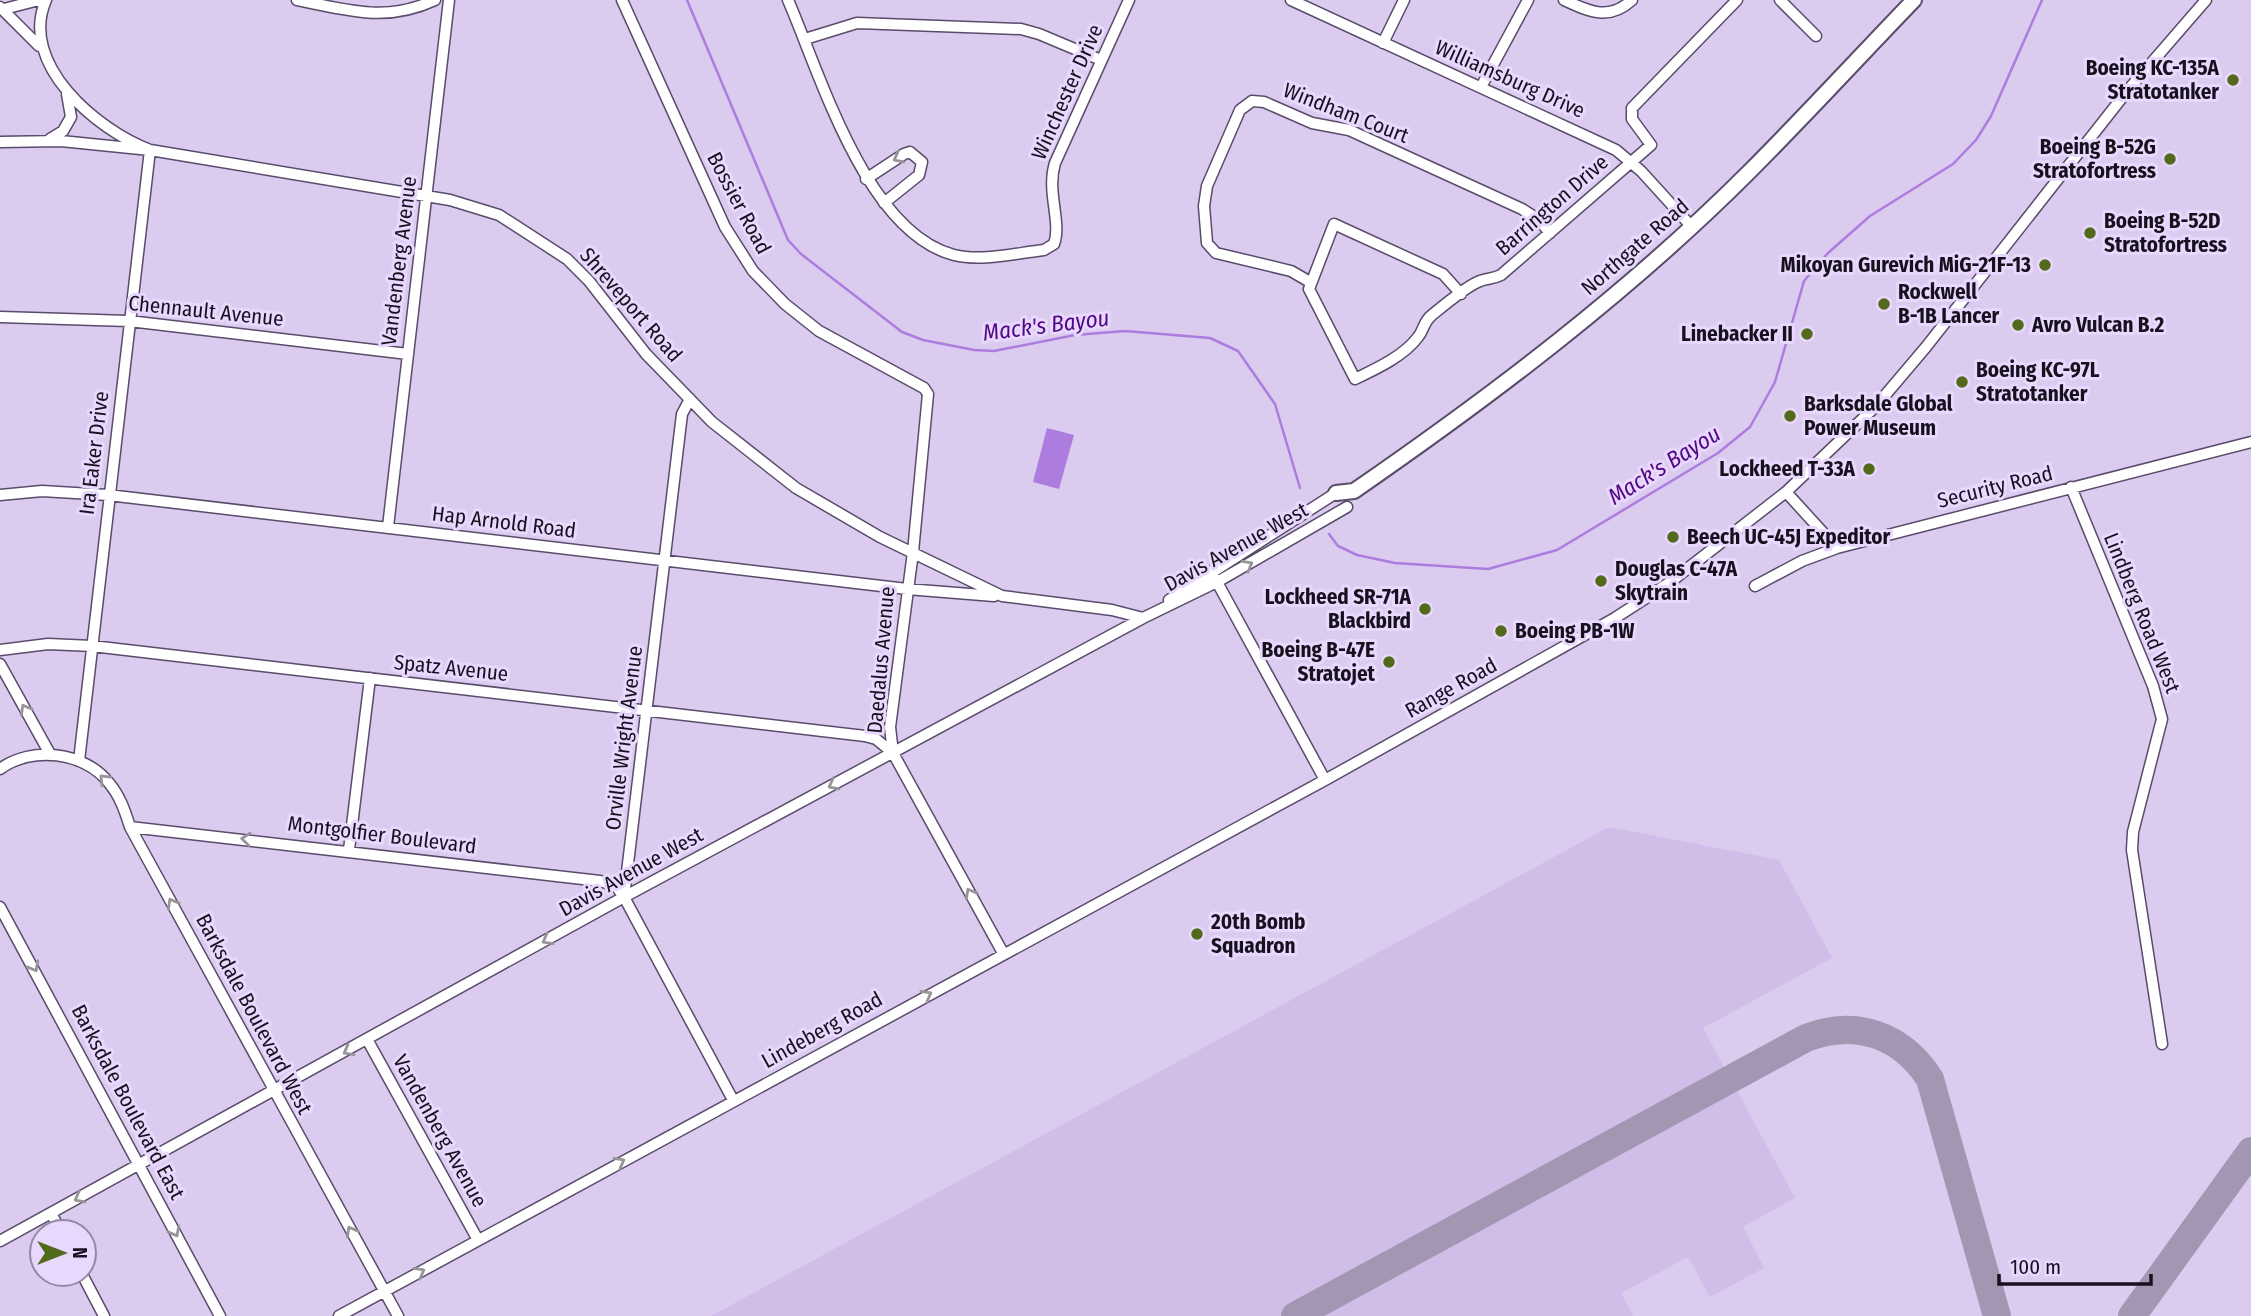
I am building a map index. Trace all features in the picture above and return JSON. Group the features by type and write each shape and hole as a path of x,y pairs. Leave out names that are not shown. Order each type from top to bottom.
{"main road":[{"name":"Northgate Road","path":"1336,493 1354,491 1450,425 1547,350 1691,226 1748,172 1914,0"},
{"path":"1347,507 1354,491"}],"street":[{"name":"Shreveport Road","path":"2,8 39,0"},
{"name":"Shreveport Road","path":"42,49 39,19 46,0"},
{"path":"297,0 377,15 401,13 435,0"},
{"name":"Vandenberg Avenue","path":"388,527 449,0"},
{"name":"Bossier Road","path":"622,0 725,227 753,271 785,304 819,331 924,388"},
{"path":"788,0 866,179 884,204 919,175 922,162 910,152 866,179"},
{"name":"Winchester Drive","path":"884,204 928,243 954,255 988,256 1044,250 1054,244 1057,231 1051,193 1052,172 1129,0"},
{"name":"Williamsburg Drive","path":"1290,0 1600,141 1632,162 1691,226"},
{"path":"1383,43 1404,0"},
{"path":"1481,87 1528,0"},
{"path":"1564,0 1588,11 1606,14 1622,9 1632,0"},
{"path":"1632,162 1651,145 1632,119 1632,108 1737,0"},
{"path":"1780,0 1816,36"},
{"name":"Range Road","path":"1325,780 1615,618 1729,539 1786,492 1901,378 2128,90 2206,0"},
{"name":"Shreveport Road","path":"2,8 42,49 63,84 107,129 150,150 426,196 474,206 499,215 523,228 566,259 595,289 646,354 690,399 734,441 796,488 871,533 1002,596 1112,610 1143,618"},
{"path":"805,39 857,23 1021,29 1040,34 1101,60"},
{"path":"46,141 63,131 71,117 71,101 63,84"},
{"name":"Windham Court","path":"1310,282 1291,271 1216,253 1207,243 1204,206 1207,186 1240,110 1252,101 1264,102 1312,123 1349,130 1522,209 1539,220 1550,233"},
{"path":"0,142 46,141 150,150"},
{"name":"Ira Eaker Drive","path":"79,761 150,150"},
{"name":"Barrington Drive","path":"1310,282 1311,296 1355,379 1374,371 1412,343 1420,335 1425,321 1461,294 1481,280 1501,275 1632,162"},
{"path":"1310,282 1334,224 1443,274 1461,294"},
{"name":"Chennault Avenue","path":"0,317 129,321 408,354"},
{"name":"Daedalus Avenue","path":"924,388 929,401 890,727 893,753 1003,953"},
{"name":"Orville Wright Avenue","path":"624,897 682,414 690,399"},
{"name":"Security Road","path":"1755,586 1802,561 1837,548 2251,442"},
{"name":"Lindberg Road West","path":"2071,487 2153,686 2162,719 2133,832 2132,850 2162,1044"},
{"name":"Hap Arnold Road","path":"0,495 42,491 108,495 906,589 1002,596"},
{"path":"1786,492 1837,548"},
{"name":"Davis Avenue West","path":"1143,618 1211,571 1336,493"},
{"name":"Davis Avenue West","path":"0,1241 368,1041 624,897 1143,618 1217,582 1347,507"},
{"path":"1211,571 1325,780"},
{"name":"Spatz Avenue","path":"0,650 48,644 92,646 370,678 865,736 876,739 893,753"},
{"path":"0,664 53,755 19,758 0,769"},
{"path":"349,850 370,678"},
{"name":"Barksdale Boulevard West","path":"53,755 79,761 109,782 123,804 130,827 398,1316"},
{"name":"Lindeberg Road","path":"339,1316 1325,780"},
{"name":"Montgolfier Boulevard","path":"130,827 600,880 616,886 624,897"},
{"path":"624,897 733,1100"},
{"name":"Barksdale Boulevard East","path":"0,907 220,1316"},
{"name":"Vandenberg Avenue","path":"368,1041 478,1240"},
{"path":"51,1213 54,1218"},
{"path":"89,1288 104,1316"}],"shaded area":[{"path":"1047,428 1074,435 1059,489 1033,482"},
{"path":"1609,827 1779,860 1832,958 1703,1028 1795,1198 1743,1227 1764,1268 1710,1297 1688,1257 1621,1293 1633,1316 711,1316"}],"waterway":[{"name":"Mack's Bayou","path":"687,0 788,240 801,254 902,332 923,340 994,351 1075,335 1125,331 1210,338 1238,351 1275,404 1300,488"},
{"name":"Mack's Bayou","path":"1329,534 1338,546 1357,555 1395,563 1488,569 1557,550 1718,453 1750,427 1775,382 1804,281 1828,253 1870,216 1953,164 1976,140 1991,116 2042,0"}],"taxiway":[{"path":"1295,1316 1806,1038 1842,1030 1876,1034 1891,1041 1905,1051 1930,1079 1997,1316"},
{"path":"2132,1316 2251,1151"}],"place":[{"name":"Boeing KC-135A Stratotanker","path":"2233,80"},
{"name":"Boeing B-52G Stratofortress","path":"2170,159"},
{"name":"Boeing B-52D Stratofortress","path":"2090,233"},
{"name":"Mikoyan Gurevich MiG-21F-13","path":"2045,265"},
{"name":"Rockwell B-1B Lancer","path":"1884,304"},
{"name":"Avro Vulcan B.2","path":"2018,325"},
{"name":"Linebacker II","path":"1807,334"},
{"name":"Boeing KC-97L Stratotanker","path":"1962,382"},
{"name":"Barksdale Global Power Museum","path":"1790,416"},
{"name":"Lockheed T-33A","path":"1869,469"},
{"name":"Beech UC-45J Expeditor","path":"1673,537"},
{"name":"Douglas C-47A Skytrain","path":"1601,581"},
{"name":"Lockheed SR-71A Blackbird","path":"1425,609"},
{"name":"Boeing PB-1W","path":"1501,631"},
{"name":"Boeing B-47E Stratojet","path":"1389,662"},
{"name":"20th Bomb Squadron","path":"1197,934"}]}
